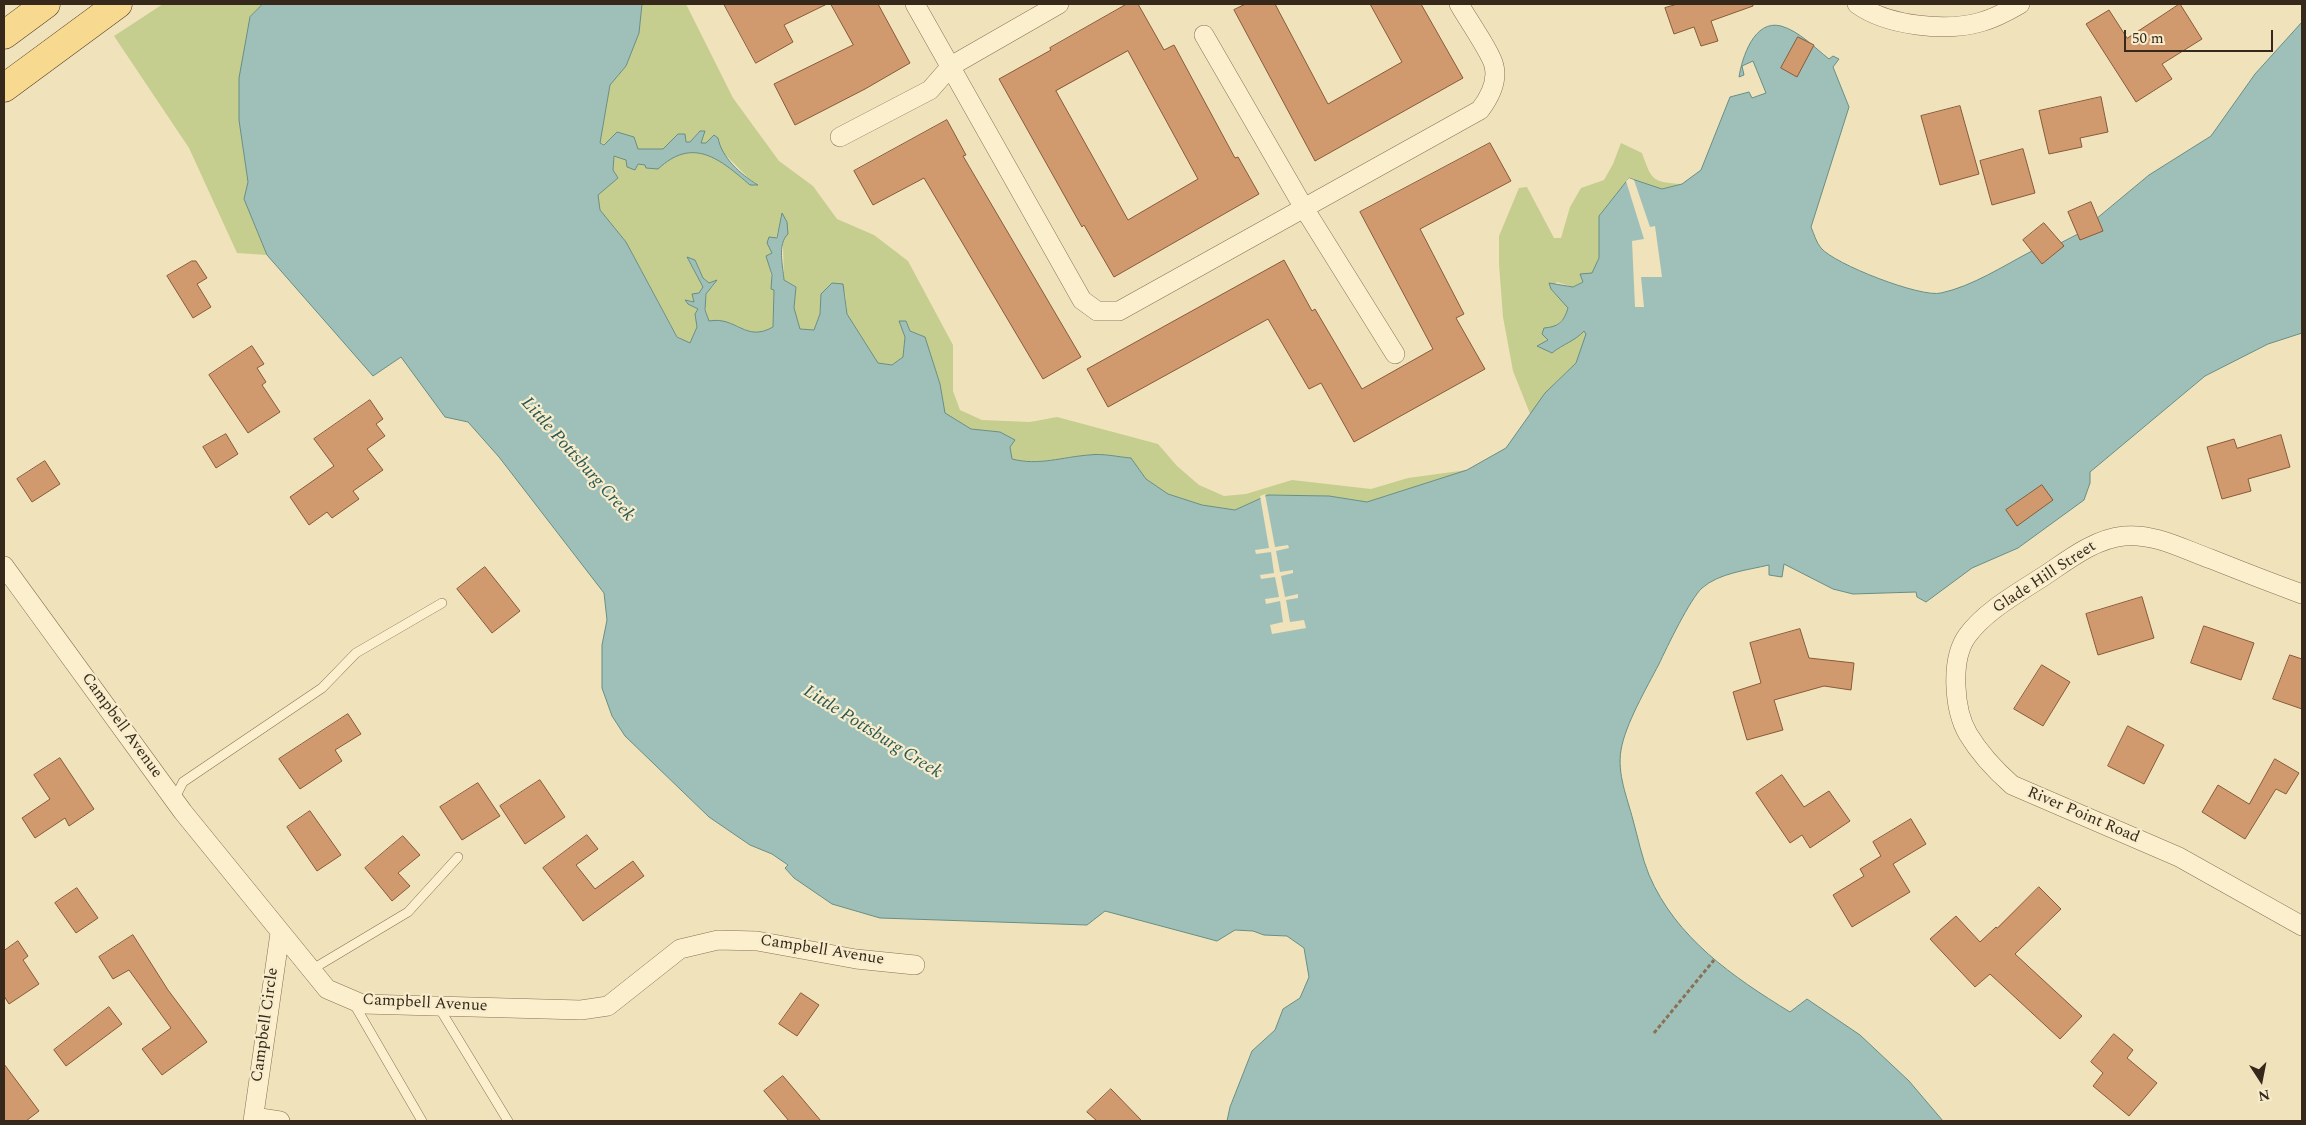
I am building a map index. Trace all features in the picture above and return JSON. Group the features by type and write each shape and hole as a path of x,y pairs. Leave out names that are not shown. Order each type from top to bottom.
{"main road":[{"path":"4,35 46,4"},
{"path":"4,88 118,4"}],"street":[{"path":"915,4 1082,300 1097,311 1119,311 1480,110 1488,100 1493,86 1494,66 1459,4"},
{"path":"840,137 930,90 951,66 1059,4"},
{"path":"1857,4 1880,15 1912,25 1943,26 1980,22 2020,4"},
{"path":"1204,36 1304,208 1396,354"},
{"name":"Glade Hill Street","path":"1966,637 1985,618 2024,589 2086,549 2123,536 2142,535 2166,542 2302,594"},
{"name":"Campbell Avenue","path":"4,566 174,801 327,989 351,1000 362,1004 581,1010 608,1006 680,949 718,940 757,941 856,959 915,965"},
{"name":"River Point Road","path":"1966,637 1956,663 1960,710 1966,732 1978,749 2012,785 2179,857 2302,926"},
{"name":"Campbell Circle","path":"280,933 254,1119 280,1121"}],"lane":[{"path":"174,801 184,782 322,688 356,653 442,604"},
{"path":"311,970 408,912 458,857"},
{"path":"351,1000 422,1121"},
{"path":"438,1006 508,1121"}],"path":[{"path":"1654,1033 1714,960"}],"green space":[{"path":"163,4 263,4 250,17 239,120 248,182 244,199 267,255 237,253 189,148 114,36"},
{"path":"642,4 686,4 733,98 779,161 813,186 837,219 874,235 908,261 953,345 953,391 960,410 982,420 1030,422 1057,417 1158,444 1177,466 1199,485 1224,496 1246,494 1292,480 1371,489 1408,478 1467,470 1367,502 1329,496 1268,495 1235,510 1202,505 1168,494 1146,479 1131,458 1094,455 1031,462 1011,459 1010,447 1014,440 1000,432 971,429 944,413 940,384 925,337 910,331 906,321 899,321 905,337 903,357 892,365 878,363 847,314 845,292 821,294 820,314 814,330 800,329 794,308 796,287 784,280 782,215 772,254 767,256 774,290 773,327 756,333 731,323 709,322 705,300 707,293 716,280 709,283 703,278 695,260 687,258 703,287 695,302 685,300 688,304 698,309 695,314 697,327 690,344 677,336 626,242 600,210 597,195 618,178 613,170 614,156 627,160 635,170 638,164 657,162 695,151 713,156 750,185 757,184 724,154 709,145 700,143 704,131 700,131 690,142 686,142 678,134 663,149 638,149 600,143 610,85 626,66 639,33"},
{"path":"1621,143 1642,153 1648,169 1654,178 1659,181 1682,184 1662,189 1629,178 1599,216 1599,258 1592,274 1581,275 1583,282 1573,287 1557,282 1551,289 1568,307 1567,312 1546,341 1538,345 1552,353 1584,331 1587,334 1576,363 1545,393 1531,416 1513,371 1503,317 1499,236 1519,188 1527,187 1554,238 1561,238 1570,207 1581,188 1604,180"}],"water":[{"name":"Little Pottsburg Creek","path":"263,4 642,4 639,33 626,66 610,85 600,143 604,145 617,132 634,137 638,149 663,149 678,134 685,134 686,142 690,142 700,131 705,131 701,143 706,143 714,135 718,138 723,152 733,165 758,185 750,185 728,167 706,155 695,153 683,154 671,159 658,169 646,168 645,165 638,164 635,170 627,167 626,160 614,156 613,170 618,178 598,195 600,210 626,242 677,337 690,343 697,327 695,314 698,309 688,304 685,300 694,302 692,294 699,293 703,287 687,257 695,260 703,278 709,283 717,280 706,294 705,310 709,321 719,320 755,332 773,327 774,290 771,289 772,275 766,256 772,253 767,243 769,237 777,238 782,213 787,222 788,234 782,249 784,280 796,287 794,308 800,329 814,330 820,314 821,294 832,283 843,284 847,314 878,363 892,365 903,357 905,337 899,321 906,321 910,331 925,337 940,384 945,413 971,429 1000,432 1015,440 1010,447 1012,459 1032,462 1094,455 1131,458 1146,479 1168,494 1202,505 1235,510 1268,495 1329,496 1367,502 1467,470 1506,448 1545,393 1576,363 1586,334 1584,331 1552,353 1537,346 1548,340 1542,334 1544,328 1560,323 1565,317 1568,308 1551,289 1549,283 1573,287 1583,282 1580,274 1592,273 1599,258 1599,216 1629,178 1662,189 1682,184 1701,170 1730,97 1749,92 1752,98 1766,93 1753,61 1742,66 1744,75 1739,77 1746,51 1751,42 1763,28 1772,25 1788,28 1829,59 1833,56 1839,59 1833,67 1849,107 1811,227 1821,248 1829,255 1859,271 1916,290 1941,293 1965,286 2032,251 2041,253 2078,234 2149,175 2211,136 2255,74 2302,22 2302,333 2268,344 2205,376 2090,472 2090,483 2084,500 2018,548 1972,568 1926,602 1917,597 1916,592 1853,594 1833,589 1784,564 1782,577 1769,575 1769,565 1734,573 1709,583 1697,594 1685,612 1632,718 1621,750 1620,768 1623,785 1649,875 1660,898 1674,918 1708,954 1727,970 1769,999 1790,1012 1807,999 1860,1035 1909,1081 1943,1121 1227,1121 1230,1107 1252,1051 1275,1030 1283,1009 1300,998 1309,977 1304,948 1287,936 1264,935 1253,931 1235,930 1217,941 1105,911 1087,925 880,918 832,904 794,878 785,868 788,865 772,854 750,845 709,817 625,736 612,716 602,688 602,645 607,620 604,593 499,457 468,422 445,417 401,357 373,376 267,255 244,199 248,182 239,120 239,78 250,17"}],"pier":[{"path":"1629,178 1634,180 1650,227 1655,226 1662,277 1641,277 1644,307 1635,307 1632,241 1644,239 1626,181"},
{"path":"1265,494 1275,547 1288,545 1289,548 1276,551 1280,572 1293,570 1293,573 1281,576 1285,597 1298,594 1298,598 1286,600 1290,622 1304,620 1306,628 1272,634 1270,625 1283,622 1280,601 1266,604 1265,599 1279,597 1275,577 1261,579 1260,575 1274,573 1271,552 1256,554 1255,550 1269,548 1260,496"}],"building":[{"path":"724,4 827,4 784,25 793,42 756,63"},
{"path":"831,4 878,4 910,63 865,89 795,125 774,84 853,45"},
{"path":"1127,4 1138,4 1164,50 1174,45 1235,158 1238,157 1259,194 1114,277 1084,225 1082,227 999,79 1051,50 1050,48","holes":["1128,51 1198,179 1128,220 1056,91"]},
{"path":"1246,4 1275,4 1328,104 1402,62 1370,4 1421,4 1463,78 1315,161 1234,10"},
{"path":"1678,4 1753,4 1753,6 1711,21 1718,41 1701,46 1694,27 1674,34 1665,8"},
{"path":"2180,4 2202,39 2162,64 2172,79 2136,102 2086,24 2109,10 2127,38"},
{"path":"1798,37 1814,45 1797,77 1781,68"},
{"path":"2101,97 2108,132 2080,138 2082,147 2049,154 2039,111"},
{"path":"1960,106 1979,174 1940,185 1921,116"},
{"path":"947,120 966,155 963,156 1081,357 1043,379 924,178 873,205 854,171"},
{"path":"1490,143 1511,181 1420,229 1464,314 1456,318 1485,369 1354,442 1321,383 1309,389 1268,319 1108,407 1087,369 1284,260 1312,311 1315,309 1362,389 1433,349 1360,212"},
{"path":"2023,149 2035,193 1992,205 1980,161"},
{"path":"2091,202 2103,231 2080,240 2068,212"},
{"path":"2044,223 2064,246 2042,264 2023,240"},
{"path":"192,261 196,261 207,278 197,284 211,307 193,318 167,276"},
{"path":"252,346 264,364 257,368 266,382 262,385 280,412 248,433 209,375"},
{"path":"370,400 383,419 376,424 385,436 367,449 383,470 353,491 359,499 332,518 327,512 309,525 290,497 334,466 314,439"},
{"path":"226,434 238,454 216,468 203,447"},
{"path":"2281,435 2290,467 2248,479 2251,491 2222,499 2207,447 2234,439 2237,448"},
{"path":"45,461 60,484 32,502 17,479"},
{"path":"2042,485 2053,500 2017,526 2006,510"},
{"path":"485,567 520,611 492,633 457,589"},
{"path":"2142,597 2154,638 2098,655 2086,614"},
{"path":"2204,626 2254,643 2241,680 2191,663"},
{"path":"1800,629 1809,658 1854,663 1851,690 1824,686 1774,700 1783,730 1747,740 1733,692 1761,683 1750,643"},
{"path":"2290,655 2302,659 2302,709 2273,699"},
{"path":"2042,665 2070,682 2043,726 2014,709"},
{"path":"348,714 361,734 335,750 342,761 300,789 279,759"},
{"path":"2128,726 2164,745 2144,784 2108,766"},
{"path":"60,758 94,809 69,826 65,818 35,838 22,818 50,799 34,775"},
{"path":"2275,759 2299,773 2286,794 2276,789 2245,839 2202,812 2218,785 2249,804"},
{"path":"1782,775 1804,807 1829,791 1850,821 1810,848 1802,835 1790,843 1756,793"},
{"path":"540,780 565,817 525,844 500,806"},
{"path":"478,783 500,816 462,840 440,807"},
{"path":"310,811 341,855 317,871 287,827"},
{"path":"1911,819 1926,844 1893,864 1910,892 1852,927 1833,895 1864,876 1860,869 1881,856 1873,842"},
{"path":"587,835 598,849 576,865 595,889 633,861 644,876 583,921 543,868"},
{"path":"403,836 420,855 398,873 410,886 392,901 365,868"},
{"path":"2039,887 2061,909 2015,954 2082,1016 2060,1039 1990,974 1975,987 1930,939 1956,916 1980,942"},
{"path":"77,888 98,918 76,933 55,903"},
{"path":"133,935 168,990 207,1042 162,1075 142,1049 171,1028 129,970 113,979 99,957"},
{"path":"18,941 28,956 23,960 39,984 9,1004 4,996 4,951"},
{"path":"801,993 819,1005 797,1036 779,1024"},
{"path":"109,1007 122,1024 66,1066 54,1050"},
{"path":"2114,1034 2133,1050 2127,1058 2157,1083 2129,1116 2093,1086 2103,1073 2091,1062"},
{"path":"4,1064 39,1111 26,1121 4,1121"},
{"path":"783,1076 821,1121 789,1121 764,1091"},
{"path":"1111,1089 1142,1121 1097,1121 1087,1112"}]}
